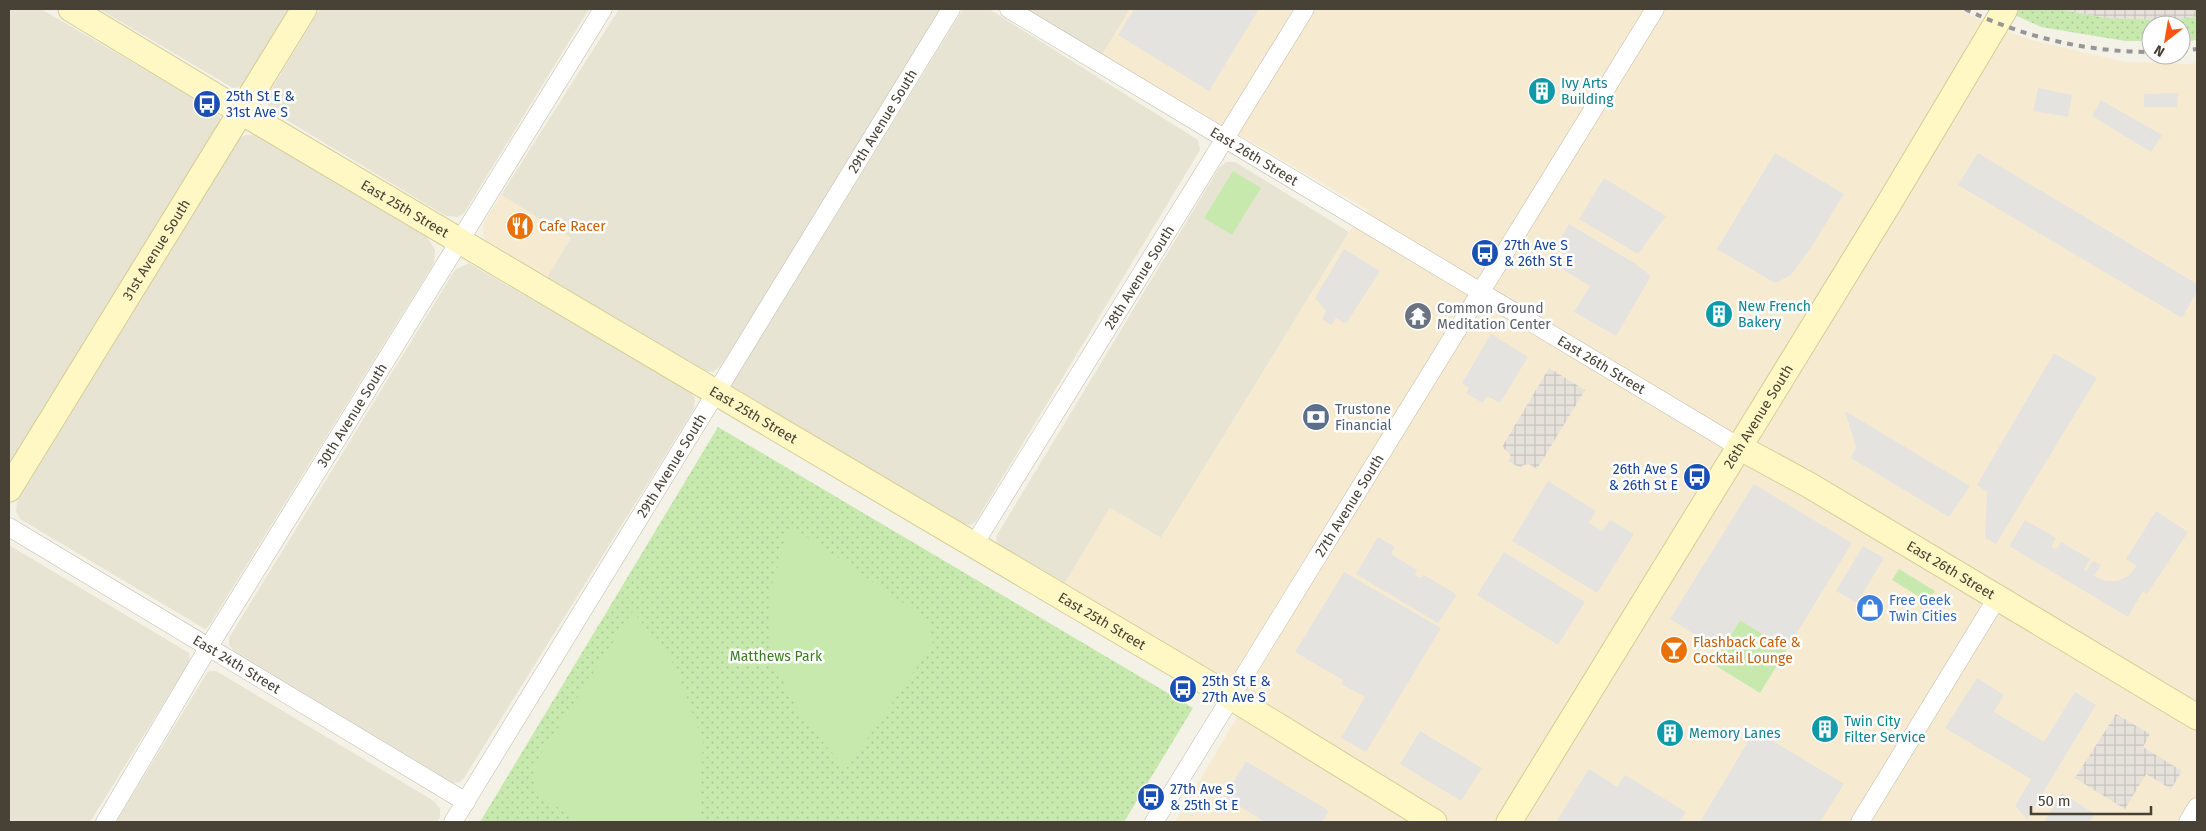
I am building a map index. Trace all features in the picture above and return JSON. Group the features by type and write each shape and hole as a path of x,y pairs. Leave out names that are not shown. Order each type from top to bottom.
{"street":[{"name":"East 25th Street","path":"71,9 460,242 1231,697 1434,822"},
{"name":"31st Avenue South","path":"9,489 304,9"},
{"name":"30th Avenue South","path":"105,822 208,648 603,9"},
{"name":"29th Avenue South","path":"454,822 951,9"},
{"name":"East 26th Street","path":"1009,9 1480,293 1739,447 1809,485 2197,718"},
{"name":"28th Avenue South","path":"973,546 1223,138 1305,9"},
{"name":"27th Avenue South","path":"1154,822 1655,9"},
{"name":"26th Avenue South","path":"1509,822 1883,212 2005,9"},
{"name":"East 24th Street","path":"9,527 466,802"},
{"path":"1860,822 1997,598"},
{"path":"2188,822 2197,807"}],"shaded area":[{"path":"9,9 41,9 216,111 220,117 221,128 9,468"},
{"path":"99,9 292,9 241,87 233,88"},
{"path":"320,9 589,9 464,213 457,217 446,216 270,110 267,102 268,95"},
{"path":"619,9 945,9 720,367 712,372 706,371 547,277 571,238 501,195"},
{"path":"963,9 989,9 1198,140 1200,150 976,521 971,525 963,524 765,406 744,400 731,391 732,384"},
{"path":"1026,9 1130,9 1102,55"},
{"path":"1130,9 1958,9 2000,29 2031,40 2125,62 2141,63 2141,65 2191,65 2197,63 2197,822 1175,822 1250,695 1065,583 1110,508 1161,538 1349,232 1368,210 1102,55"},
{"path":"1134,9 1259,9 1209,91 1118,35"},
{"path":"2058,9 2197,9 2197,17 2191,18 2191,15 2141,15 2141,19 2106,18"},
{"path":"2038,88 2072,95 2068,117 2033,111"},
{"path":"2178,93 2177,107 2144,107 2144,94"},
{"path":"2101,100 2162,135 2151,152 2092,116"},
{"path":"246,135 254,135 427,237 435,250 434,263 210,624 205,629 20,519 16,511 17,502 240,138"},
{"path":"1775,153 1844,194 1812,246 1791,275 1775,283 1717,249"},
{"path":"1978,153 2197,284 2197,291 2182,318 1958,185"},
{"path":"1226,162 1235,162 1349,232 1161,538 1110,508 1065,583 1000,546 996,540 997,535 1219,168"},
{"path":"1604,178 1666,216 1638,254 1579,219"},
{"path":"501,195 571,238 547,277 486,240 483,234 484,222"},
{"path":"1569,224 1636,264 1651,276 1616,336 1574,312 1590,286 1562,269 1570,255 1556,246"},
{"path":"1344,249 1380,271 1346,324 1336,318 1331,325 1322,319 1326,311 1315,298"},
{"path":"469,263 690,392 695,398 694,409 464,778 460,782 453,783 233,650 229,645 229,638 455,270"},
{"path":"1491,334 1528,357 1500,403 1487,396 1483,403 1466,393 1469,388 1462,383"},
{"path":"2054,353 2097,378 1996,544 1985,538 1987,492 1977,485"},
{"path":"1549,368 1585,390 1537,469 1529,464 1523,465 1521,468 1508,461 1511,457 1502,447"},
{"path":"1845,411 1970,486 1949,517 1851,458 1856,447"},
{"path":"1548,481 1596,511 1589,523 1602,531 1610,520 1634,534 1597,593 1512,541"},
{"path":"1754,484 1852,543 1787,649 1740,620 1721,651 1670,619"},
{"path":"2156,511 2188,532 2147,594 2143,591 2128,617 2009,546 2025,520 2056,538 2052,545 2053,549 2057,548 2061,542 2090,559 2084,570 2086,571 2093,561 2101,565 2094,576 2105,581 2117,581 2128,576 2137,566 2126,559"},
{"path":"1378,537 1395,547 1391,554 1417,570 1415,575 1421,578 1424,575 1457,595 1438,623 1356,574"},
{"path":"9,545 189,653 190,661 90,822 9,822"},
{"path":"1863,546 1884,558 1857,603 1836,591"},
{"path":"1504,552 1585,602 1558,645 1477,595"},
{"path":"1344,572 1441,628 1366,752 1341,738 1365,697 1341,684 1343,680 1295,652"},
{"path":"210,671 216,671 434,801 440,809 440,817 437,822 116,822"},
{"path":"1977,678 2004,695 1994,712 2044,742 2075,692 2096,705 2027,819 2015,806 2031,779 1945,728"},
{"path":"2116,714 2150,734 2143,747 2182,771 2171,789 2146,774 2125,809 2075,778"},
{"path":"1755,730 1844,784 1820,822 1700,822"},
{"path":"1420,731 1482,768 1461,801 1400,764"},
{"path":"1246,761 1329,811 1322,822 1265,822 1224,797"},
{"path":"1589,769 1617,787 1625,775 1686,812 1679,822 1556,822"},
{"path":"2062,793 2095,814 2089,822 2044,822"}],"green space":[{"path":"2002,9 2058,9 2106,18 2141,19 2141,41 2125,41 2041,27"},
{"path":"2197,17 2197,40 2191,41 2191,18"},
{"path":"1233,171 1261,188 1232,235 1204,218"},
{"name":"Matthews Park","path":"718,427 1193,708 1124,822 480,822"},
{"path":"790,525 928,620 933,644 846,769 801,716 771,658 770,591"},
{"path":"1899,569 1935,591 1928,602 1892,580"},
{"path":"633,611 676,667 703,742 700,822 581,822 538,795 532,768"},
{"path":"1740,620 1787,649 1760,693 1713,664"}],"railway":[{"path":"1965,9 2010,28 2056,41 2103,49 2141,52"},
{"path":"2191,50 2197,49"}],"place":[{"name":"Ivy Arts Building","path":"1542,91"},
{"name":"25th St E & 31st Ave S","path":"207,104"},
{"name":"Cafe Racer","path":"520,226"},
{"name":"27th Ave S & 26th St E","path":"1485,253"},
{"name":"New French Bakery","path":"1719,314"},
{"name":"Common Ground Meditation Center","path":"1418,316"},
{"name":"Trustone Financial","path":"1316,417"},
{"name":"26th Ave S & 26th St E","path":"1697,477"},
{"name":"Free Geek Twin Cities","path":"1870,608"},
{"name":"Flashback Cafe & Cocktail Lounge","path":"1674,650"},
{"name":"25th St E & 27th Ave S","path":"1183,689"},
{"name":"Twin City Filter Service","path":"1825,729"},
{"name":"Memory Lanes","path":"1670,733"},
{"name":"27th Ave S & 25th St E","path":"1151,797"}]}
